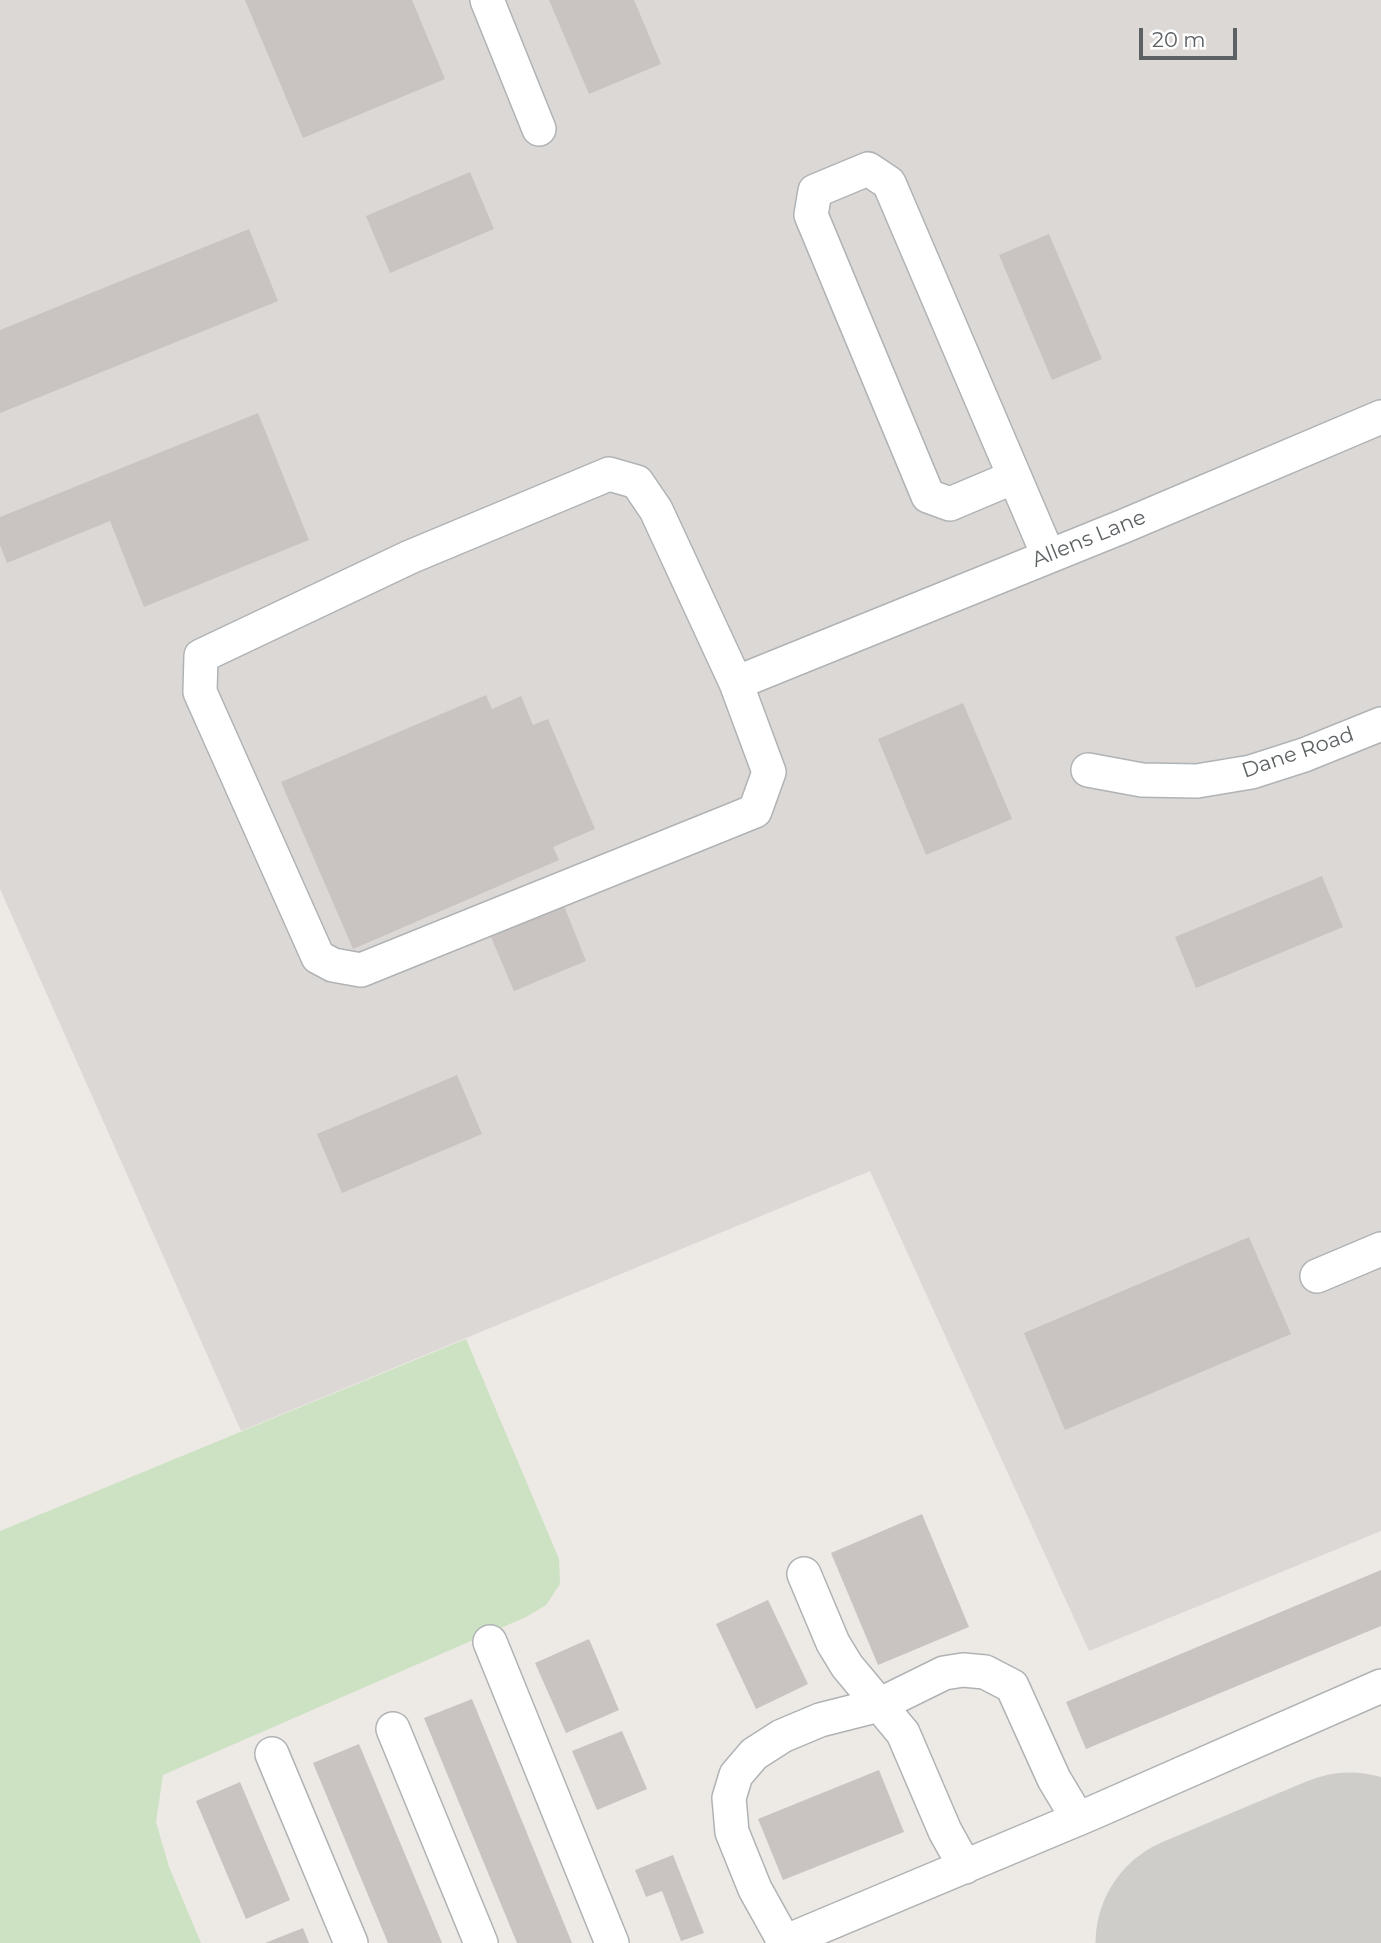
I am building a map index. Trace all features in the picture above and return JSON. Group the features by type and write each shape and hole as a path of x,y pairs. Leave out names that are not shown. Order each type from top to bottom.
{"street":[{"path":"487,0 539,130"},
{"path":"1014,477 950,504 928,496 811,215 815,191 868,169 889,183 1048,555"},
{"name":"Allens Lane","path":"736,683 1124,526 1381,417"},
{"path":"609,474 637,482 656,510 736,683 769,772 755,811 361,970 333,965 318,957 200,692 201,656 410,557 609,474"},
{"name":"Dane Road","path":"1088,770 1142,780 1197,781 1251,772 1304,755 1381,724"},
{"path":"1317,1276 1381,1248"},
{"path":"804,1574 833,1643 846,1666 903,1732 945,1831 965,1867"},
{"path":"490,1642 612,1943"},
{"path":"1078,1819 1054,1779 1012,1686 985,1672 963,1670 944,1673 879,1705 820,1720 782,1736 754,1754 736,1775 729,1798 732,1832 755,1889 784,1943 1078,1819 1381,1686"},
{"path":"393,1729 481,1943"},
{"path":"272,1754 351,1943"}],"shaded area":[{"path":"0,0 1381,0 1381,1531 1089,1651 870,1171 241,1431 0,889"}],"green space":[{"path":"466,1339 559,1559 560,1584 546,1605 526,1617 163,1775 156,1822 169,1867 201,1943 0,1943 0,1531"}],"building":[{"path":"245,0 412,0 445,79 303,138"},
{"path":"549,0 634,0 661,64 589,94"},
{"path":"470,172 494,229 390,273 366,216"},
{"path":"249,229 278,301 0,413 0,330"},
{"path":"1049,234 1102,359 1052,380 999,255"},
{"path":"258,413 309,540 144,607 110,521 7,563 0,545 0,517"},
{"path":"486,695 492,709 521,696 533,725 548,719 595,829 553,847 559,860 353,949 281,782"},
{"path":"963,703 1012,819 926,855 878,739"},
{"path":"1322,876 1343,927 1196,988 1175,937"},
{"path":"564,906 586,961 514,991 491,937"},
{"path":"457,1075 482,1134 342,1193 317,1134"},
{"path":"1249,1237 1291,1334 1065,1430 1024,1333"},
{"path":"922,1514 969,1627 878,1665 831,1553"},
{"path":"1381,1570 1381,1626 1086,1749 1066,1702"},
{"path":"768,1600 808,1684 756,1709 716,1624"},
{"path":"589,1639 619,1710 566,1733 535,1663"},
{"path":"472,1699 572,1943 517,1943 424,1718"},
{"path":"622,1731 647,1789 597,1810 572,1751"},
{"path":"359,1744 442,1943 388,1943 313,1763"},
{"path":"879,1770 904,1832 783,1880 758,1819"},
{"path":"240,1782 290,1900 246,1919 196,1801"},
{"path":"673,1855 704,1933 681,1941 662,1891 646,1897 635,1870"},
{"path":"303,1928 309,1943 265,1943"}],"runway":[{"path":"1205,1943 1350,1882"}]}
